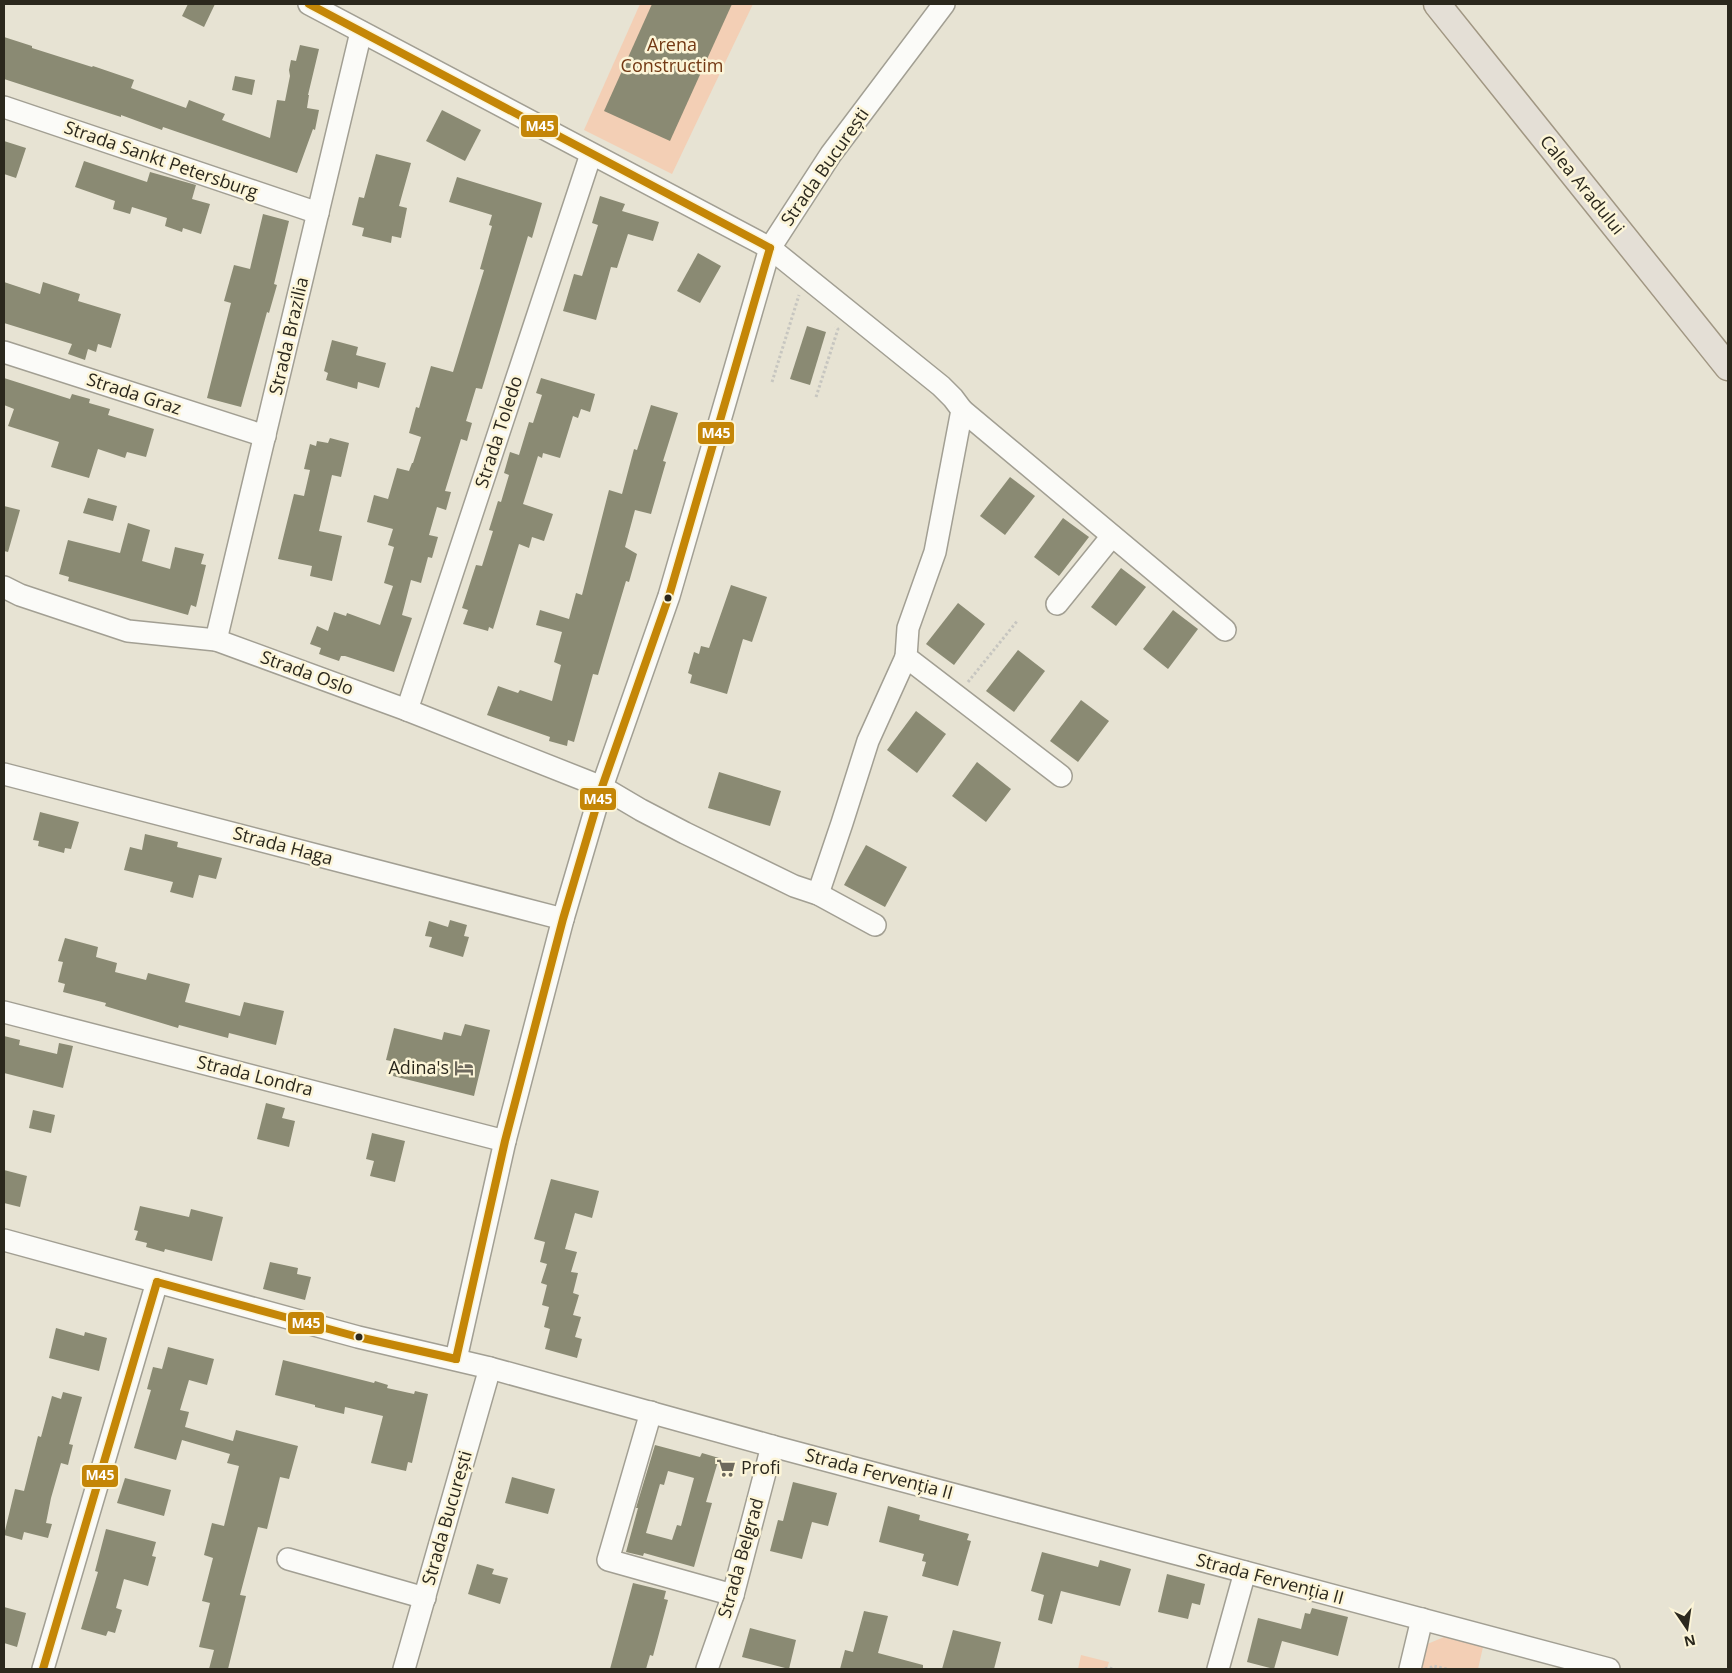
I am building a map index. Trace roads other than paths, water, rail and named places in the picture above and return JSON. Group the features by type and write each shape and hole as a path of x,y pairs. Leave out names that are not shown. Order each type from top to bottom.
{"main road":[{"name":"Calea Aradului","path":"1437,4 1728,367"}],"street":[{"path":"309,4 770,248 941,386 962,410 1225,630"},
{"name":"Strada București","path":"456,1358 506,1141 563,919 602,787 669,596 770,248 831,154 944,4"},
{"name":"Strada Brazilia","path":"216,640 360,32"},
{"name":"Strada Sankt Petersburg","path":"4,106 318,213"},
{"name":"Strada Toledo","path":"407,710 591,154"},
{"name":"Strada Graz","path":"4,352 265,436"},
{"path":"818,894 868,741 906,657 908,628 935,552 962,410"},
{"path":"1057,604 1112,536"},
{"name":"Strada Oslo","path":"4,587 20,595 128,631 216,640 407,710 602,787 641,810 733,857 794,886 818,894 875,925"},
{"path":"906,657 1060,776"},
{"name":"Strada Haga","path":"4,774 563,919"},
{"name":"Strada Londra","path":"4,1012 506,1141"},
{"name":"Strada Fervenția II","path":"4,1240 358,1337 456,1358 772,1446 1609,1669"},
{"path":"43,1669 157,1282"},
{"name":"Strada București","path":"404,1669 490,1368"},
{"path":"651,1412 608,1560 732,1595"},
{"name":"Strada Belgrad","path":"707,1669 732,1595 772,1446"},
{"path":"288,1559 424,1598"},
{"path":"1218,1669 1245,1572"},
{"path":"1410,1669 1422,1620"}],"place":[{"name":"Adina's","path":"464,1068"},
{"name":"Profi","path":"726,1468"}],"park label":[{"name":"Arena Constructim","path":"672,55"}]}
